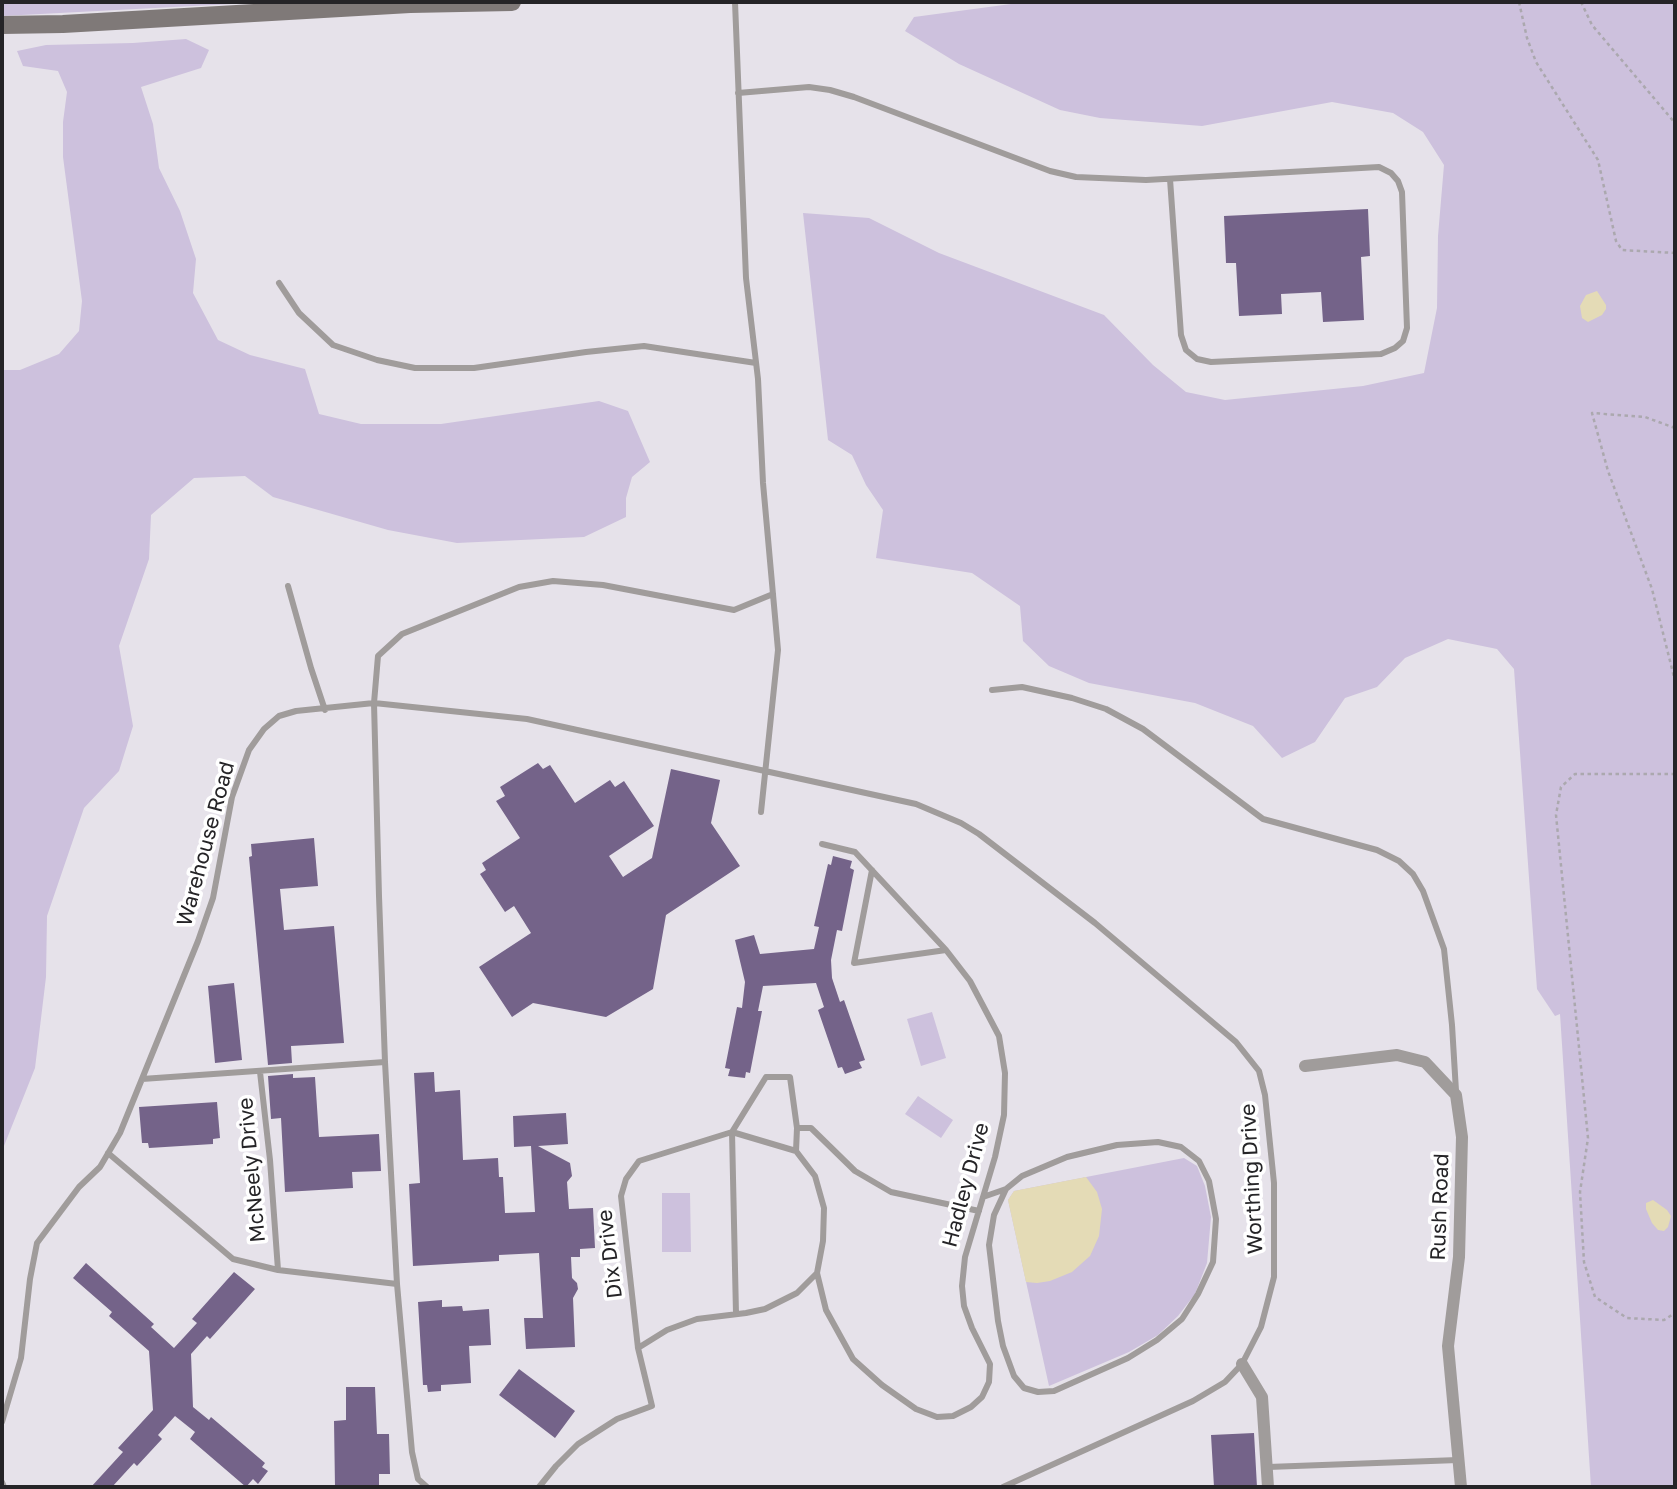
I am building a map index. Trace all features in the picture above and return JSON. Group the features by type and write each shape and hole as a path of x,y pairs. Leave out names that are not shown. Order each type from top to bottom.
{"main road":[{"path":"2,25 410,4 512,2"}],"street":[{"path":"1305,1066 1397,1055 1425,1062 1456,1095"},
{"name":"Rush Road","path":"1456,1095 1462,1137 1459,1257 1448,1346 1461,1487"},
{"path":"1242,1364 1262,1397 1268,1487"}],"lane":[{"path":"735,2 746,278 756,363 778,650 761,812"},
{"path":"738,93 809,88 830,90 1051,171 1076,177 1111,180 1170,179 1379,167 1391,173 1402,192 1407,328 1403,341 1381,354 1211,362 1197,359 1186,349 1181,335 1170,179"},
{"path":"279,283 299,313 333,345 377,360 415,368 474,368 644,346 756,363"},
{"path":"427,1487 418,1479 412,1452 397,1284 384,1062 374,703 378,656 402,634 519,587 554,580 603,585 734,610 773,594"},
{"path":"288,586 326,710"},
{"path":"992,690 1022,687 1106,709 1143,729 1263,819 1377,850 1399,861 1413,874 1423,891 1444,949 1456,1095"},
{"name":"Warehouse Road","path":"2,1422 21,1358 37,1243 79,1187 100,1167 120,1133 213,898 232,797 249,750 264,729 279,716 296,711 374,703 527,719 916,804 961,823 979,834 1095,923 1226,1034 1259,1071"},
{"name":"Hadley Drive","path":"817,1273 827,1310 853,1359 882,1385 916,1409 937,1417 953,1416 971,1408 982,1397 989,1382 990,1364 964,1306 962,1286 965,1257 995,1157 1004,1115 1005,1073 999,1036 971,981 946,950 855,852 822,844"},
{"path":"872,870 854,962 946,950"},
{"name":"McNeely Drive","path":"384,1062 260,1072 278,1270 397,1284"},
{"name":"Worthing Drive","path":"1242,1364 1261,1327 1274,1277 1274,1183 1265,1095 1259,1071"},
{"path":"142,1079 260,1072"},
{"path":"736,1314 732,1132 766,1077 790,1077 797,1128 796,1151"},
{"path":"797,1128 811,1128 855,1171 891,1192 979,1211"},
{"path":"638,1348 667,1330 697,1319 765,1309 797,1293 817,1273 823,1241 824,1208 815,1176 796,1151 732,1132"},
{"name":"Dix Drive","path":"539,1487 578,1444 617,1419 652,1406 638,1348 621,1196 626,1179 639,1161 732,1132"},
{"path":"983,1197 1006,1189 1022,1176 1067,1157 1117,1145 1158,1142 1181,1147 1199,1161 1209,1181 1216,1219 1213,1262 1198,1294 1182,1319 1157,1340 1128,1357 1054,1391 1038,1392 1024,1388 1014,1376 1003,1346 989,1245 994,1215 1006,1189"},
{"path":"108,1153 233,1259 278,1270"},
{"path":"1003,1487 1193,1401 1225,1382 1242,1364"},
{"path":"1267,1467 1458,1460"},
{"path":"2,1482 4,1487"}],"path":[{"path":"1519,2 1527,38 1536,62 1598,160 1616,242 1622,250 1675,253"},
{"path":"1581,2 1592,25 1675,123"},
{"path":"1675,428 1645,417 1592,413 1608,471 1653,589 1675,681"},
{"path":"1675,774 1576,774 1561,787 1556,816 1588,1138 1580,1192 1584,1262 1595,1297 1627,1318 1664,1320 1675,1313"}],"shaded area":[{"path":"2,2 270,2 2,16"},
{"path":"1026,2 1675,2 1675,1487 1591,1487 1560,1014 1555,1016 1537,989 1514,669 1497,649 1448,639 1405,658 1377,687 1345,698 1315,742 1282,758 1253,726 1195,703 1089,683 1049,666 1023,641 1020,606 972,573 876,558 883,510 866,485 852,455 828,440 803,213 869,218 939,253 1104,315 1153,365 1186,392 1225,400 1363,386 1424,373 1437,308 1438,236 1444,165 1423,132 1393,113 1332,102 1202,126 1100,118 1060,110 959,64 905,31 914,17"},
{"path":"186,39 209,50 201,68 141,87 153,124 159,168 180,211 196,259 193,293 218,340 250,355 305,369 319,414 361,424 441,424 599,401 628,411 650,462 632,477 626,498 626,517 584,537 457,543 388,530 273,497 245,476 194,478 151,515 149,559 119,646 133,726 119,771 84,808 47,916 46,977 35,1068 2,1151 2,370 20,370 59,354 79,331 82,301 63,157 63,122 67,92 58,71 23,66 17,51 46,45"},
{"path":"932,1012 946,1058 921,1066 907,1019"},
{"path":"918,1096 953,1120 941,1138 905,1114"},
{"path":"1184,1158 1197,1166 1205,1186 1211,1217 1207,1263 1195,1294 1178,1316 1158,1335 1129,1352 1049,1386 1008,1200 1014,1191"},
{"path":"662,1193 690,1193 691,1252 662,1252"}],"sand":[{"path":"1597,291 1606,309 1602,315 1588,322 1582,318 1580,306 1586,295"},
{"path":"1086,1177 1097,1192 1102,1209 1099,1236 1090,1256 1072,1272 1050,1281 1026,1282 1008,1200 1014,1191"},
{"path":"1653,1200 1671,1216 1664,1231 1658,1230 1652,1223 1646,1209 1646,1203"}],"building":[{"path":"1368,209 1370,256 1361,257 1364,320 1323,322 1321,292 1281,294 1282,314 1239,316 1236,263 1226,263 1224,216"},
{"path":"538,763 543,769 550,765 575,803 610,780 615,787 624,781 654,826 609,856 623,877 652,858 671,769 720,780 711,823 740,866 666,915 653,989 606,1017 533,1003 512,1017 479,967 531,933 514,906 505,912 480,874 486,870 482,863 520,838 496,801 505,796 500,787"},
{"path":"314,838 318,886 280,889 284,930 334,926 344,1043 291,1046 292,1063 268,1065 249,857 252,856 251,844"},
{"path":"833,856 852,861 850,868 854,870 842,931 837,930 831,960 832,978 840,1002 844,1000 865,1060 859,1062 862,1068 845,1074 842,1067 838,1068 818,1010 824,1007 816,983 763,986 758,1011 762,1011 750,1073 746,1072 745,1078 728,1076 730,1069 725,1068 737,1007 742,1008 745,982 735,940 754,935 760,954 814,949 819,927 814,926 828,864 831,865"},
{"path":"234,983 242,1060 215,1063 208,986"},
{"path":"434,1072 435,1092 460,1090 463,1160 498,1158 499,1177 503,1177 505,1213 535,1212 531,1146 514,1147 513,1116 566,1113 568,1144 538,1146 570,1163 572,1176 567,1182 569,1209 593,1208 595,1248 580,1249 580,1257 571,1257 572,1278 578,1289 573,1298 575,1347 526,1349 524,1318 543,1318 539,1253 499,1255 499,1261 413,1266 409,1184 420,1183 414,1073"},
{"path":"293,1074 293,1078 315,1077 319,1137 379,1134 381,1171 352,1172 353,1188 285,1192 281,1118 271,1119 268,1076"},
{"path":"217,1102 220,1138 213,1139 213,1144 149,1148 148,1143 142,1143 139,1107"},
{"path":"86,1263 154,1324 151,1327 174,1348 197,1323 192,1319 234,1272 255,1289 210,1339 207,1336 191,1354 193,1407 209,1420 211,1417 265,1463 262,1467 268,1471 258,1484 253,1479 246,1487 190,1439 195,1432 175,1416 158,1435 162,1439 137,1466 134,1463 112,1487 91,1487 123,1452 118,1448 153,1410 149,1351 109,1316 112,1312 73,1278"},
{"path":"442,1300 442,1307 462,1306 463,1311 489,1309 491,1345 469,1346 471,1383 441,1385 441,1391 428,1392 427,1385 423,1385 418,1302"},
{"path":"519,1369 575,1411 555,1438 499,1395"},
{"path":"346,1387 375,1387 377,1434 389,1434 390,1474 379,1474 379,1487 335,1487 334,1421 346,1420"},
{"path":"1254,1433 1257,1487 1214,1487 1211,1435"}]}
